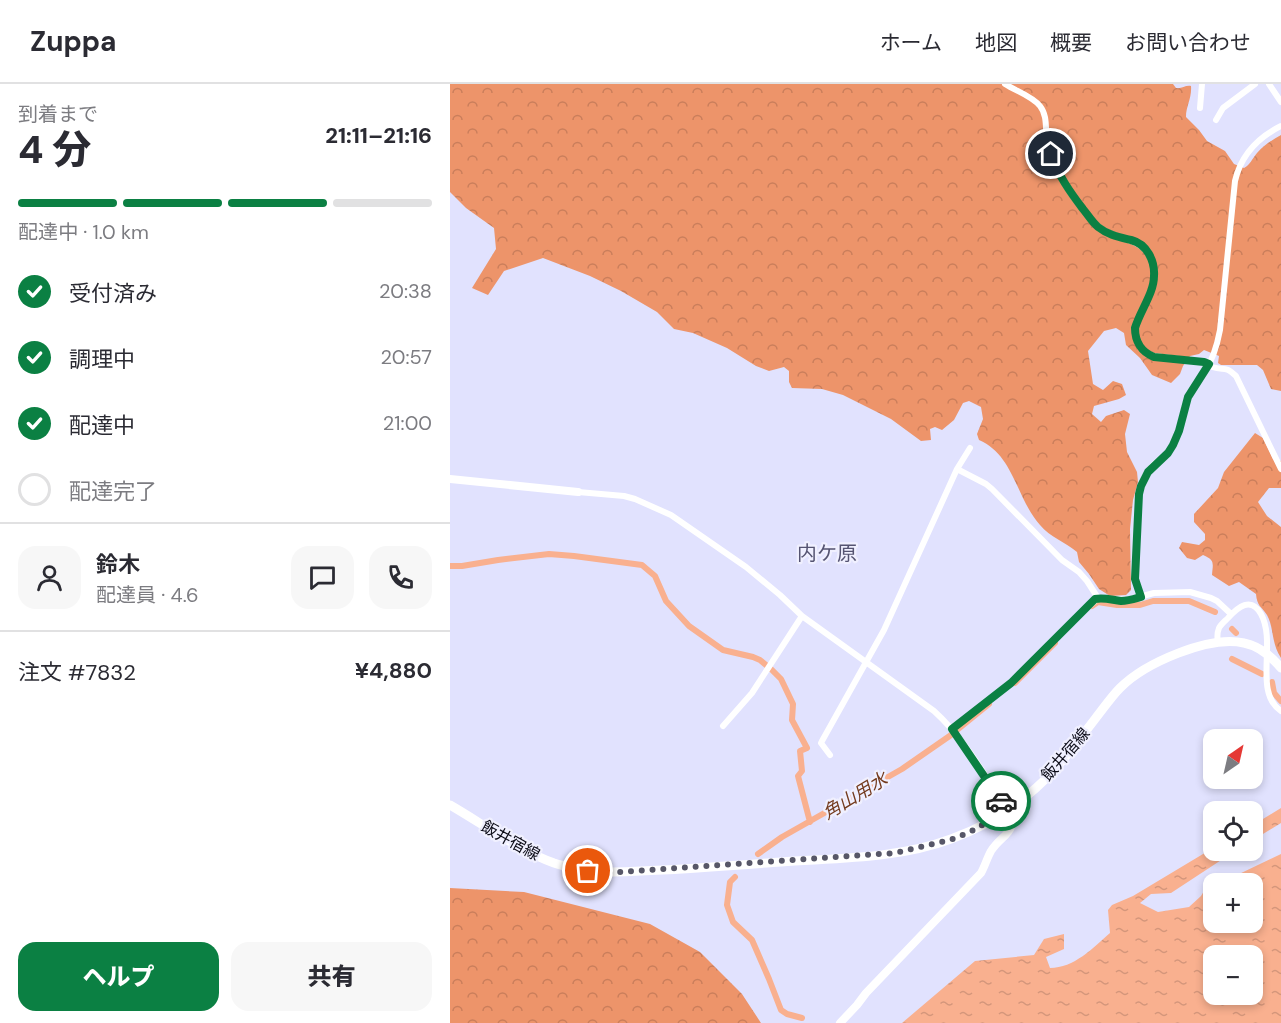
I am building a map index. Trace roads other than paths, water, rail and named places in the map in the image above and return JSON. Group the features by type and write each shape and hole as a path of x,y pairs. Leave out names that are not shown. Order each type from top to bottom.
{"main road":[{"name":"飯井宿線","path":"450,805 532,853 576,869 600,873 895,853 950,840 970,832 1008,810 1029,794 1066,757 1127,681 1161,660 1195,648 1231,641 1246,643 1264,652 1278,664"}],"street":[{"path":"1005,84 1032,99 1042,110 1047,141 1054,163 1070,192 1093,223 1104,232 1137,242 1149,255 1154,267 1154,281 1135,328 1140,346 1154,357 1204,362 1215,368 1225,368 1236,376 1281,469"},
{"path":"1200,108 1202,84"},
{"path":"1216,120 1223,108 1256,84"},
{"path":"1269,84 1281,102"},
{"path":"1141,597 1135,579 1141,486 1148,472 1173,445 1188,397 1209,364 1216,346 1220,330 1237,172 1250,149 1281,126"},
{"path":"830,755 821,743 884,630 957,469 970,448"},
{"path":"957,469 992,489 1062,560 1079,572 1098,598 1120,601 1165,592 1190,592 1217,601 1231,614"},
{"path":"450,479 624,496 671,515 746,567 802,616 934,711 952,729 1008,810 1012,823 1011,828 992,849 981,873 840,1023"},
{"path":"952,729 1011,683 1098,598"},
{"path":"1218,642 1218,630 1231,614 1244,605 1251,604 1256,608 1261,614 1268,641 1267,691 1270,700 1281,711"},
{"path":"723,726 752,693 802,616"}],"water":[{"path":"1281,808 1281,823 1263,834 1263,819"},
{"path":"1203,854 1203,861 1220,861 1171,893 1151,894 1140,903 1158,912 1189,907 1203,893 1203,933 1263,933 1263,873 1241,873 1281,854 1281,1023 902,1023 975,961 1034,955 1044,939 1064,934 1064,949 1046,957 1050,968 1075,961 1110,933 1108,910 1112,905 1133,896"}],"waterway":[{"path":"450,566 549,554 642,565 655,576 666,601 689,626 723,650 760,660 781,679 793,704 792,720 807,748 800,751 802,771 798,776 810,822"},
{"name":"角山用水","path":"1092,606 1098,602 1140,605 1153,601 1189,601 1215,612"},
{"name":"角山用水","path":"1232,629 1236,633"},
{"name":"角山用水","path":"1015,683 1055,643"},
{"name":"角山用水","path":"1232,659 1262,674"},
{"name":"角山用水","path":"1272,682 1274,693 1281,701"},
{"name":"角山用水","path":"957,730 989,704"},
{"name":"角山用水","path":"758,854 782,837 902,769 951,735"},
{"name":"角山用水","path":"735,877 730,882 727,905 733,922 752,940 781,1010 802,1018"}],"district":[{"name":"内ケ原","path":"827,553"}]}
